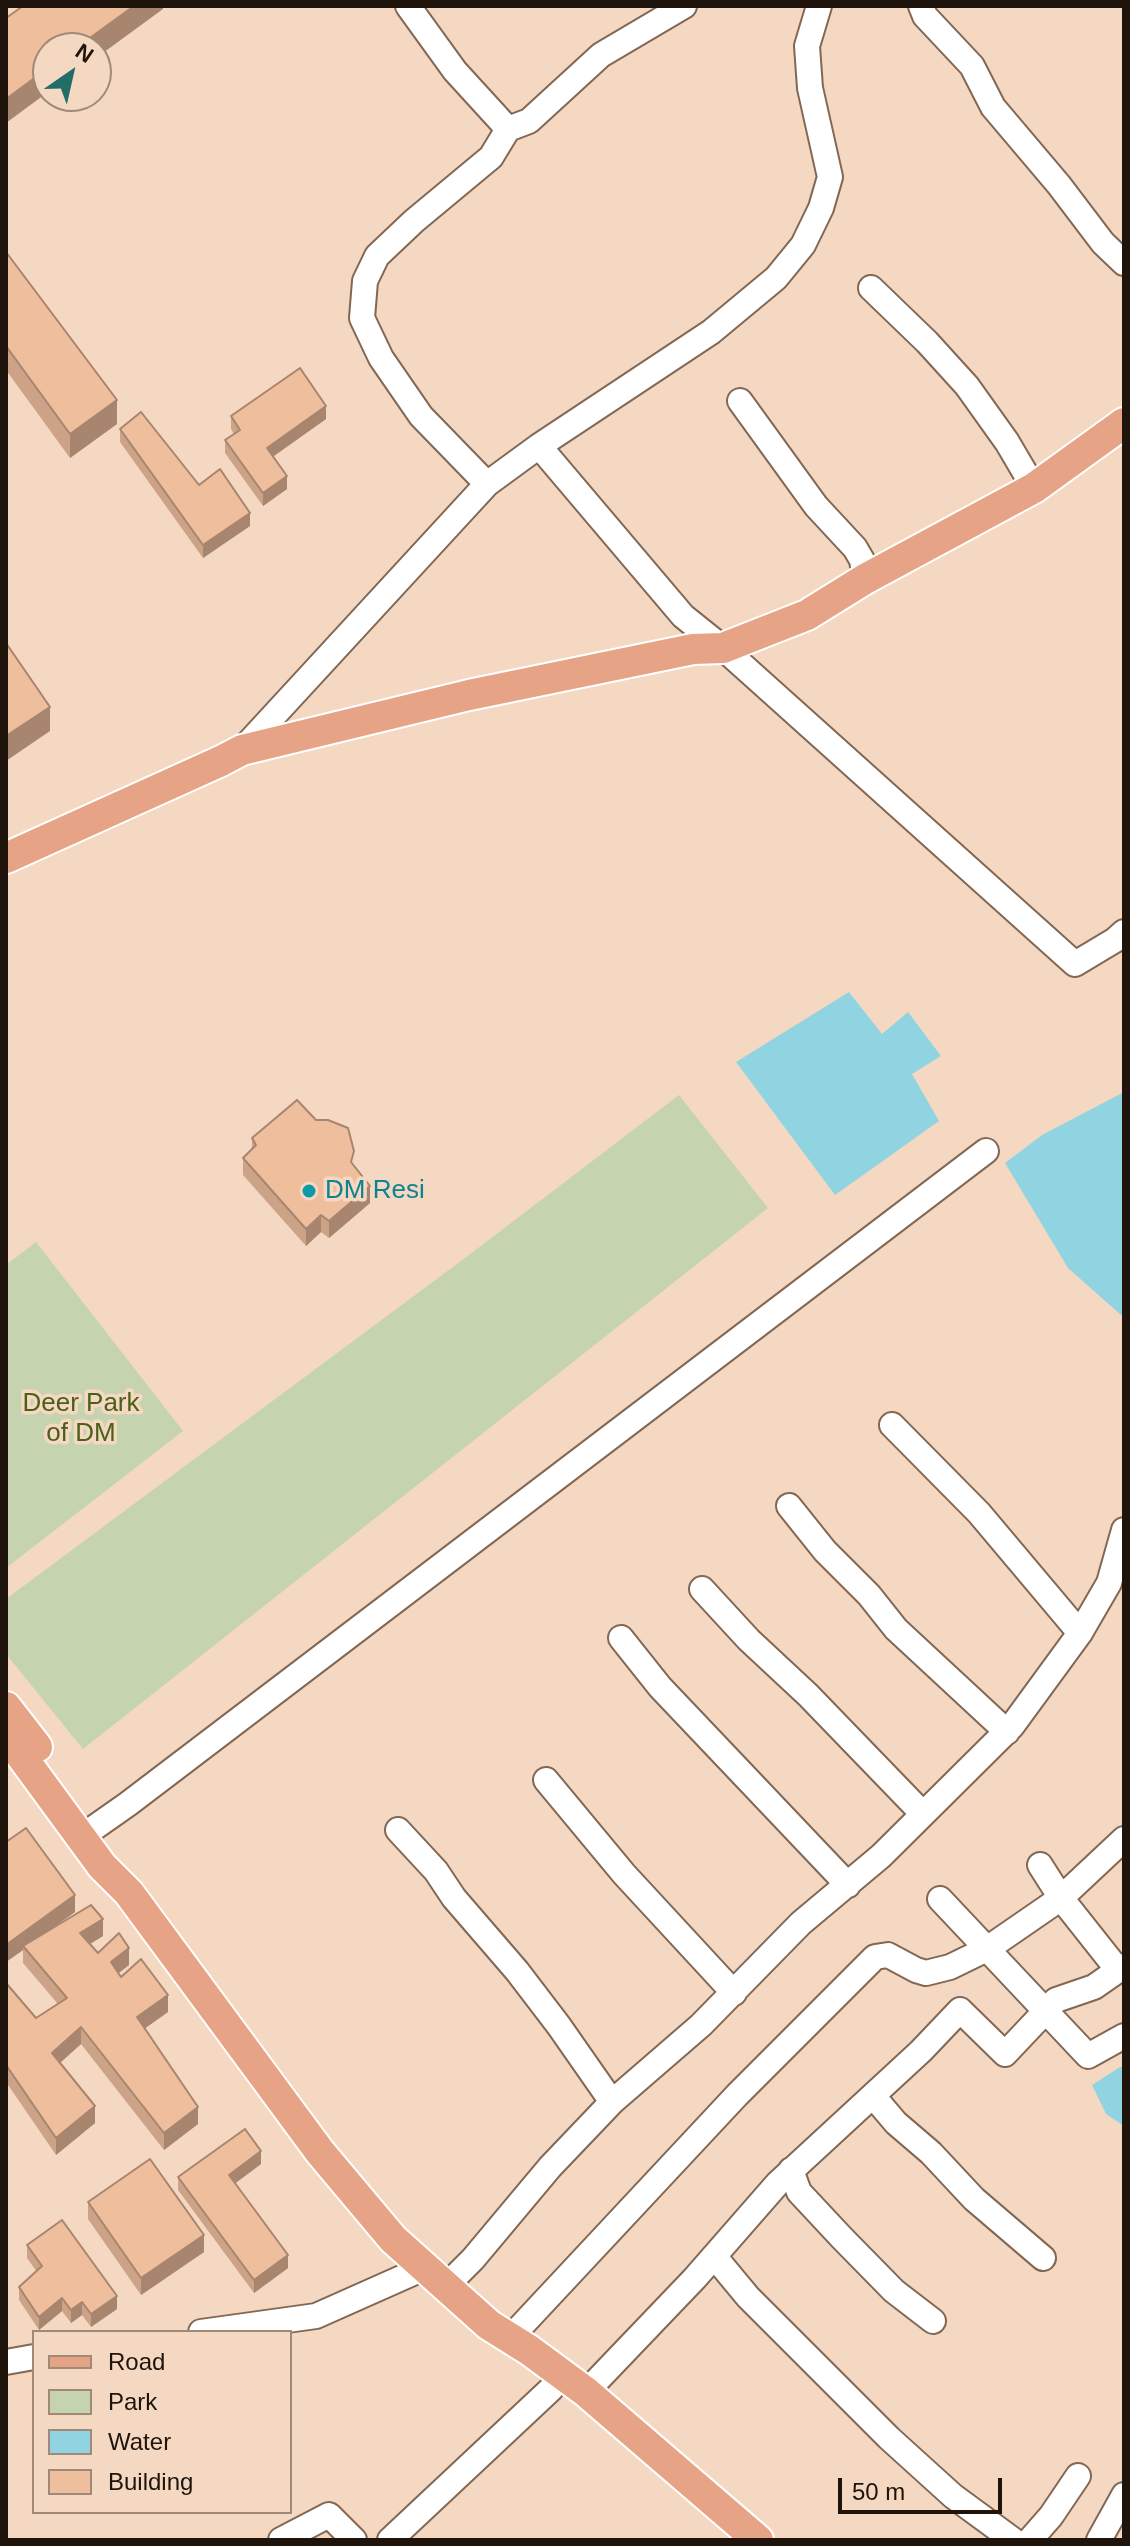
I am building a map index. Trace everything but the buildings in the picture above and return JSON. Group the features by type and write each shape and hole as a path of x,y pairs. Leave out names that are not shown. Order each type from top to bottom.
{"main road":[{"path":"6,858 242,750 469,695 693,649 723,648 807,615 865,579 1034,488 1124,423"},
{"path":"6,1707 89,1831 102,1866 129,1893 363,2206 434,2278 500,2332 586,2392 758,2540"},
{"path":"6,1735 89,1831"},
{"path":"500,2332 519,2361 731,2540"}],"street":[{"path":"408,6 455,71 508,129"},
{"path":"487,484 421,416 381,358 362,318 365,281 377,256 491,157 508,129 529,121 601,55 684,6"},
{"path":"242,750 487,484 711,332 776,278 803,245 821,208 830,177 810,88 807,46 819,6"},
{"path":"921,6 925,16 972,66 993,107 1036,156 1103,243 1124,263"},
{"path":"871,288 967,386 1007,442 1034,488"},
{"path":"740,401 816,506 855,548 862,560 865,579"},
{"path":"539,446 683,616 723,648 1075,964 1124,932"},
{"path":"89,1831 986,1151"},
{"path":"892,1425 979,1513 1080,1633"},
{"path":"789,1506 896,1629 1007,1732"},
{"path":"215,2330 316,2316 434,2278 473,2259 550,2167 612,2102 701,2025 801,1923 848,1885 1007,1732 1080,1633 1109,1583 1124,1530"},
{"path":"702,1589 923,1814"},
{"path":"621,1638 660,1687 848,1885"},
{"path":"546,1780 624,1874 734,1993"},
{"path":"398,1830 436,1871 454,1898 517,1971 612,2102"},
{"path":"500,2332 875,1957 888,1955 916,1970 938,1972 987,1949 1061,1898 1124,1839"},
{"path":"586,2392 791,2170 921,2051 960,2010 1005,2054 1056,2000 1094,1987 1121,1968 1061,1898 1040,1865"},
{"path":"940,1899 1088,2056 1124,2036"},
{"path":"873,2096 896,2123 931,2153 974,2199 1043,2258"},
{"path":"791,2170 799,2192 842,2238 894,2291 933,2321"},
{"path":"714,2256 748,2297 889,2438 953,2496 1013,2540"},
{"path":"6,2362 32,2357"},
{"path":"390,2540 551,2389"},
{"path":"1030,2540 1078,2476"},
{"path":"1099,2540 1124,2495"},
{"path":"281,2540 329,2515 354,2540"}],"green space":[{"path":"679,1095 768,1208 83,1749 6,1654 6,1599"},
{"name":"Deer Park of DM","path":"36,1242 183,1431 6,1568 6,1265"}],"water":[{"path":"849,992 882,1034 908,1012 941,1056 912,1074 939,1121 835,1195 736,1062"},
{"path":"1124,1092 1124,1312 1121,1315 1068,1268 1005,1163 1042,1135"},
{"path":"1124,2067 1124,2126 1106,2114 1092,2085"}],"place":[{"name":"DM Resi","path":"309,1191"}]}
